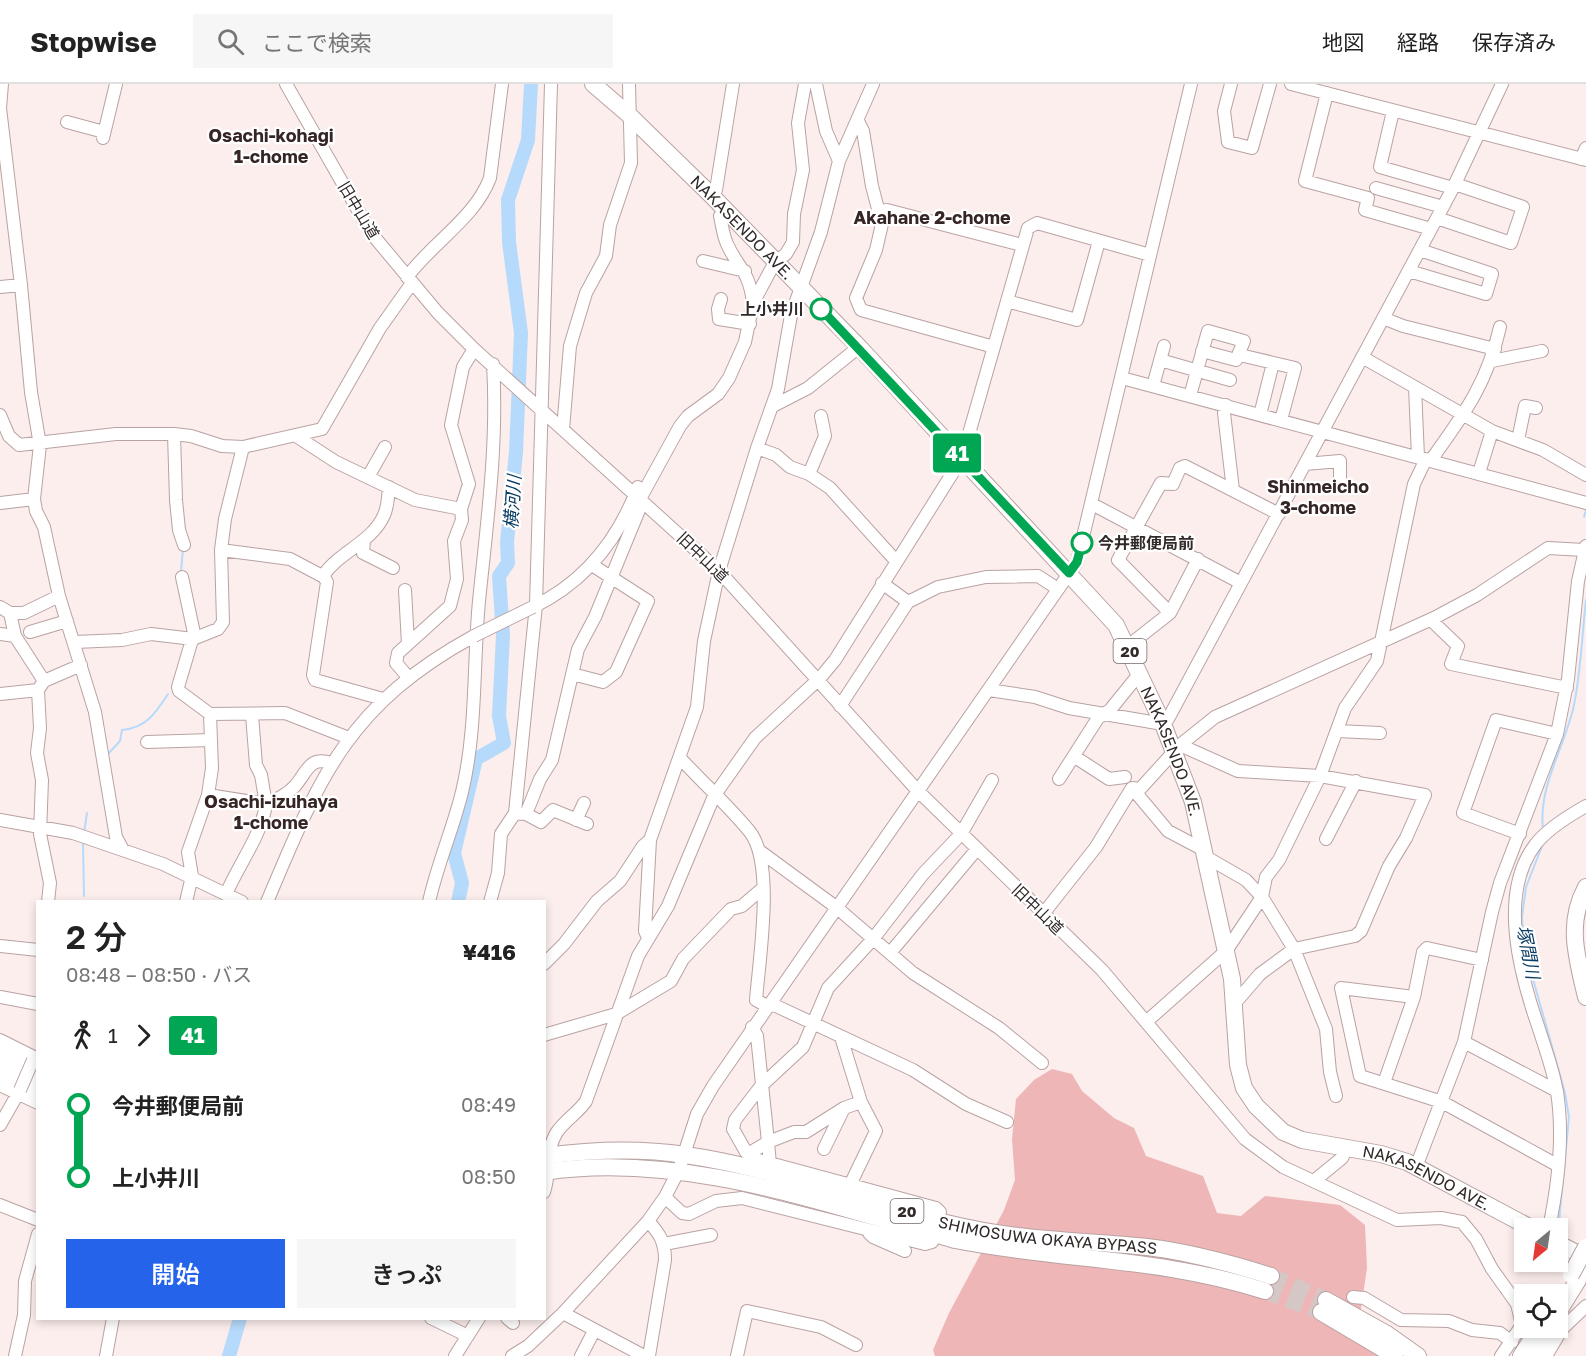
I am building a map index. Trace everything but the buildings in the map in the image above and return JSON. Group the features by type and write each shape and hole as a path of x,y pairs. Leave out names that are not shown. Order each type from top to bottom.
{"highway":[{"name":"NAKASENDO AVE.","path":"593,84 629,115 711,195 859,347 1103,607 1128,646 1163,724 1177,749 1193,802 1226,951 1235,1003 1238,1065 1244,1088 1256,1106 1283,1132 1302,1140 1381,1154 1416,1167 1514,1219"},
{"path":"1586,887 1574,918 1576,959 1586,997"},
{"path":"1576,959 1578,934 1586,912"},
{"path":"0,1054 36,1061"},
{"path":"0,1071 36,1089"},
{"name":"SHIMOSUWA OKAYA BYPASS","path":"546,1164 560,1169 636,1167 681,1162 740,1183 964,1242 993,1248 1168,1266 1229,1279 1268,1284"},
{"path":"1568,1293 1580,1273 1586,1247"},
{"path":"1568,1249 1586,1258"},
{"path":"1395,1356 1350,1329 1323,1306 1387,1334 1418,1356"},
{"path":"1350,1329 1372,1337 1403,1356"},
{"path":"1517,1351 1530,1338"},
{"path":"1531,1356 1543,1338"},
{"path":"1536,1356 1545,1338"}],"street":[{"path":"2,84 0,108 3,164 21,285 31,392 40,445 34,499 36,511 44,527 66,621 75,642 95,712 116,837 123,850"},
{"path":"67,122 103,135 116,84"},
{"name":"旧中山道","path":"285,84 371,233 409,280 474,349 719,571 917,790 1102,970 1176,1061 1245,1139 1283,1167 1315,1180 1356,1204 1378,1209 1397,1220 1442,1218 1462,1222 1476,1239 1492,1269 1516,1304 1522,1325 1517,1351 1502,1356"},
{"path":"0,415 9,436 19,446 116,434 174,434 191,436 222,446 243,447 322,429 328,423 419,260 476,207 485,190 490,178 502,84"},
{"path":"521,813 534,606 538,405 551,84"},
{"path":"563,429 570,346 586,293 606,256 610,225 631,163 629,84"},
{"path":"711,195 716,190 733,84"},
{"path":"268,900 307,808 331,763 383,699 408,677 441,654 561,591 592,565 639,500 680,426 688,416 718,394 729,378 750,324 753,303 775,262 786,254 793,242 794,214 803,170 798,123 805,84"},
{"path":"816,84 826,130 839,161"},
{"path":"648,938 645,931 650,840 697,707 704,641 719,571 756,448 773,405 799,286 821,232 839,161 873,84"},
{"path":"512,1356 528,1346 563,1313 648,1221 665,1197 681,1162 696,1114 752,1027 1077,562 1191,86 1176,84"},
{"path":"1231,84 1224,111 1228,142 1252,148 1270,84"},
{"path":"1291,84 1393,111 1584,156"},
{"path":"989,690 1035,697 1069,708 1107,712 1163,724 1168,719 1454,186 1502,84"},
{"path":"1327,93 1305,181 1368,198 1365,210 1437,218"},
{"path":"1376,188 1437,218 1511,243 1523,207 1380,167 1393,111"},
{"path":"858,121 863,131 877,212 882,224 876,250 856,298 861,310 994,347"},
{"path":"725,210 720,216 727,244 745,270 753,303"},
{"path":"877,212 887,210 1022,246"},
{"path":"546,1164 556,1133 586,1101 616,1014 648,938 668,906 714,796 755,738 817,681 835,660 962,458 1028,228 1037,223 1149,255"},
{"path":"1007,301 1077,320 1099,241"},
{"path":"1409,271 1486,294 1492,273 1420,250"},
{"path":"703,261 745,270"},
{"path":"0,287 21,285"},
{"path":"721,298 718,309 719,319 750,324"},
{"path":"1383,318 1494,355 1542,351"},
{"path":"1146,1022 1226,951 1262,897 1266,877 1279,860 1320,776 1346,708 1377,661 1414,484 1425,459 1463,415 1480,388 1494,355 1500,327"},
{"path":"1190,396 1202,351 1208,331 1244,341 1236,360 1202,351"},
{"path":"1153,386 1164,346"},
{"path":"773,405 808,388 859,347"},
{"path":"408,677 396,663 396,657 450,606 457,579 454,541 462,520 461,509 469,484 451,425 463,367 474,349"},
{"path":"1240,355 1295,368 1281,420"},
{"path":"1362,357 1492,431 1543,450 1586,476"},
{"path":"1160,360 1230,380"},
{"path":"1260,415 1274,363"},
{"path":"430,900 462,793 469,755 479,602 490,518 495,366"},
{"path":"1122,378 1586,503"},
{"path":"1415,387 1425,459"},
{"path":"1226,405 1224,412 1233,490"},
{"path":"1518,440 1526,406 1536,408"},
{"path":"809,474 825,435 821,416"},
{"path":"1479,474 1492,431"},
{"path":"174,434 176,500 179,530 184,545"},
{"path":"296,436 336,462 415,500 461,509"},
{"path":"75,642 122,640 151,634 193,639 218,629 223,622 221,550 225,519 243,447"},
{"path":"368,477 385,447"},
{"path":"756,448 776,455 790,466 809,474 844,502 896,561"},
{"path":"1305,464 1340,461 1340,487"},
{"path":"1170,613 1118,560 1161,483 1173,484 1180,468 1185,466 1279,514"},
{"path":"322,576 329,567 364,540 384,515 389,487"},
{"path":"0,503 34,499"},
{"path":"491,900 498,873 501,834 521,813 552,760 578,649 595,617 639,500"},
{"path":"1092,504 1241,583"},
{"path":"364,540 363,553 393,567"},
{"path":"1075,757 1109,779 1129,783 1140,789 1177,749 1209,720 1240,704 1431,620 1477,595 1548,548 1585,548 1579,638 1557,734 1497,893 1464,1042 1416,1167"},
{"path":"221,550 290,559 322,576 327,582 313,675 315,680 383,699"},
{"path":"1128,646 1170,613 1198,560"},
{"path":"572,674 603,682 616,672 648,601 592,565"},
{"path":"840,706 908,602 938,587 986,577 1038,576 1058,589"},
{"path":"182,577 189,604 193,639 178,687 179,692 210,714 285,713 349,738"},
{"path":"882,583 908,602"},
{"path":"405,590 408,644"},
{"path":"5,610 24,613 59,596"},
{"path":"5,610 15,636 41,686 37,753 42,780 40,828 50,883 48,900"},
{"path":"1431,620 1458,646 1451,664 1567,688"},
{"path":"30,632 66,621"},
{"path":"0,634 15,636"},
{"path":"0,694 41,686 81,665"},
{"path":"1059,779 1098,718 1107,712 1140,674"},
{"path":"186,900 192,876 188,852 208,795 212,768 210,714"},
{"path":"227,892 241,861 260,829 266,804 261,775 256,765 252,714"},
{"path":"1520,834 1463,813 1496,720 1557,734"},
{"path":"1337,731 1380,733"},
{"path":"147,742 211,740"},
{"path":"1177,749 1238,771 1320,776 1425,795 1406,838 1389,866 1361,931 1355,936 1294,949 1260,974 1235,1003"},
{"path":"680,758 751,833 760,852 764,908 756,1000 767,1006 774,1005 913,1070 966,1104 1007,1122"},
{"path":"208,795 266,804 293,788 310,763 321,759 331,763"},
{"path":"940,1212 936,1208 770,1164 748,1154 733,1129 735,1120 761,1086 803,1047 828,988 873,939 923,874 961,834 992,780"},
{"path":"1326,839 1356,781"},
{"path":"1129,783 1168,831 1246,880 1262,897 1294,949 1326,1029 1329,1072 1336,1096"},
{"path":"1043,914 1096,847 1129,783"},
{"path":"521,813 541,822 552,810 581,822 584,803"},
{"path":"1551,1218 1555,1202 1560,1118 1557,1091 1550,1057 1537,1025 1515,942 1514,925 1519,884 1524,867 1544,837 1586,806"},
{"path":"0,820 73,834 123,850 192,876 239,900"},
{"path":"546,962 564,944 597,901 620,881 643,846 650,840"},
{"path":"890,953 977,849"},
{"path":"760,852 836,907 913,973 999,1028 1042,1063"},
{"path":"546,1034 616,1014 671,981 683,959 731,909 742,906 763,888"},
{"path":"0,946 36,950"},
{"path":"1384,1083 1414,997 1423,952 1427,948 1482,960"},
{"path":"1414,997 1341,988 1360,1076 1442,1102 1557,1165"},
{"path":"0,996 36,1004"},
{"path":"752,1027 756,1036 770,1164"},
{"path":"841,1037 861,1102 876,1131 850,1185"},
{"path":"0,1040 36,1061 0,1125"},
{"path":"1464,1042 1557,1091"},
{"path":"0,1085 36,1102"},
{"path":"748,1154 768,1142 794,1132 806,1132 844,1108 861,1102"},
{"path":"824,1149 844,1108"},
{"path":"1315,1180 1342,1158 1348,1147"},
{"path":"665,1197 682,1213 688,1214 716,1201 742,1198 769,1207 866,1228 925,1244 932,1242"},
{"path":"0,1205 36,1219"},
{"path":"648,1221 660,1233 664,1244 665,1260 649,1356"},
{"path":"866,1228 873,1237 905,1251"},
{"path":"664,1244 711,1235"},
{"path":"15,1356 24,1315 25,1281 36,1241"},
{"path":"1353,1297 1364,1298 1401,1320 1449,1321 1472,1330 1500,1333 1517,1351"},
{"path":"1546,1356 1562,1329 1586,1306"},
{"path":"740,1355 747,1311 821,1327 856,1345"},
{"path":"563,1313 644,1356"},
{"path":"106,1356 113,1320"},
{"path":"435,1320 468,1336"},
{"path":"456,1356 478,1320"},
{"path":"581,1356 594,1331"}],"shaded area":[{"path":"1052,1069 1072,1074 1082,1091 1114,1118 1134,1128 1146,1156 1203,1176 1217,1213 1241,1216 1265,1196 1340,1205 1365,1225 1367,1268 1359,1322 1379,1356 935,1356 933,1350 949,1313 1004,1210 1015,1180 1012,1139 1016,1099 1034,1080"}],"waterway":[{"name":"横河川","path":"458,900 462,883 454,853 476,759 504,743 499,716 503,635 499,576 508,563 507,542 516,452 521,333 509,242 508,200 528,140 531,84"},
{"name":"塚間川","path":"1584,517 1586,510"},
{"path":"181,572 183,548"},
{"name":"塚間川","path":"1543,829 1544,797 1574,705 1586,600"},
{"path":"108,754 120,741 122,730 144,723 159,708 168,694"},
{"path":"84,833 87,813"},
{"name":"塚間川","path":"1544,841 1526,887 1522,917 1524,947 1565,1093 1569,1117 1559,1218"},
{"path":"83,842 84,896"},
{"name":"横河川","path":"229,1356 239,1320"}],"tunnel":[{"path":"1271,1276 1326,1300"},
{"path":"1265,1291 1321,1312"}],"bus line":[{"name":"41","path":"821,309 1069,573 1077,562 1082,543"}],"place":[{"name":"上小井川","path":"821,309"},
{"name":"今井郵便局前","path":"1082,543"}],"district":[{"name":"Osachi-kohagi 1-chome","path":"271,145"},
{"name":"Akahane 2-chome","path":"932,217"},
{"name":"Shinmeicho 3-chome","path":"1318,496"},
{"name":"Osachi-izuhaya 1-chome","path":"271,811"}]}
